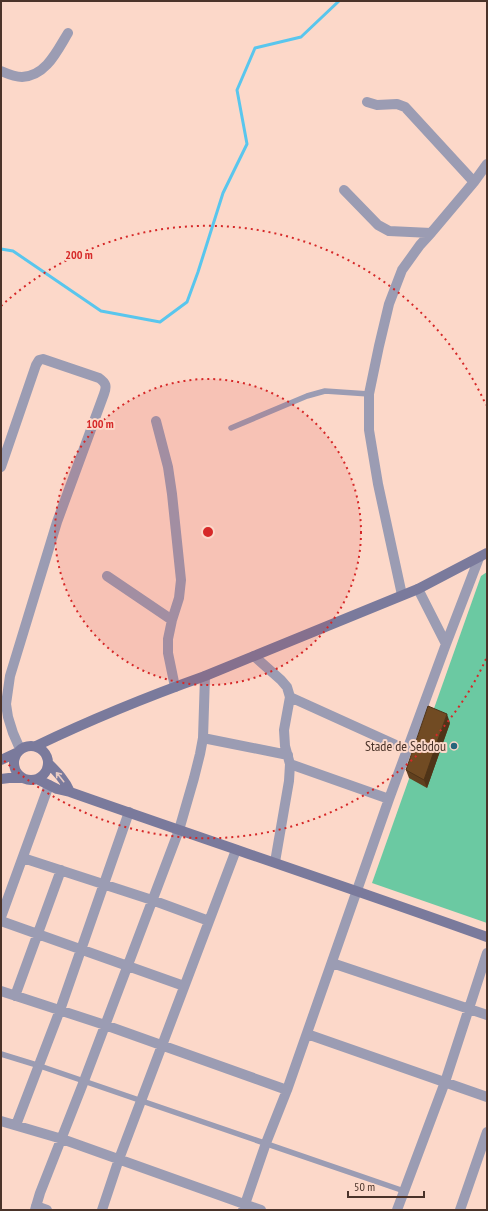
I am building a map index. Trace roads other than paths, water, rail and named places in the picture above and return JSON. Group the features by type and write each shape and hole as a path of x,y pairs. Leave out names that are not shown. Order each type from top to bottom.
{"main road":[{"path":"1,760 25,747 36,746 175,687 418,589 483,556"},
{"path":"1,779 21,778 32,780 37,779 45,773 51,746 58,736"},
{"path":"36,746 45,753 48,761 67,785 70,792"},
{"path":"18,751 14,758 13,764 14,769 21,778"},
{"path":"37,779 58,789 275,862 487,937"}],"street":[{"path":"1,71 21,77 39,72 51,61 68,33"},
{"path":"367,102 377,105 397,104 405,107 474,182"},
{"path":"402,595 378,484 369,430 369,394 378,346 389,304 402,270 420,245 474,182 487,164"},
{"path":"344,190 378,226 389,231 431,233"},
{"path":"1,467 39,360 99,378 104,381 106,385 104,394 57,522 10,676 6,704 8,717 18,751"},
{"path":"156,421 168,467 182,580 179,598 168,638 168,653 175,687"},
{"path":"244,1207 358,891 389,799 446,644 483,556"},
{"path":"107,576 172,620"},
{"path":"418,589 446,644"},
{"path":"254,656 281,680 287,687 290,697 284,730 285,746 289,760 288,788 275,862"},
{"path":"47,1210 36,1208 40,1193 62,1139 179,830 194,778 202,738 205,676"},
{"path":"290,697 407,750"},
{"path":"202,738 289,760 389,799"},
{"path":"1,918 49,785"},
{"path":"16,1125 40,1066 129,812"},
{"path":"102,1210 119,1159 236,850"},
{"path":"23,858 152,900 209,921"},
{"path":"16,996 61,870"},
{"path":"1,921 184,986"},
{"path":"397,1210 445,1082 487,953"},
{"path":"332,963 487,1015"},
{"path":"1,991 105,1025 287,1090"},
{"path":"307,1034 487,1097"},
{"path":"1,1121 62,1139 119,1159 244,1207 261,1210"},
{"path":"460,1210 487,1132"}],"lane":[{"path":"231,428 307,396 325,391 369,394"},
{"path":"1,1054 404,1190"}],"waterway":[{"path":"1,249 13,251 101,311 160,322 187,302 223,193 247,144 237,90 255,48 301,37 339,1"}],"place":[{"name":"Stade de Sebdou","path":"454,746"}]}
